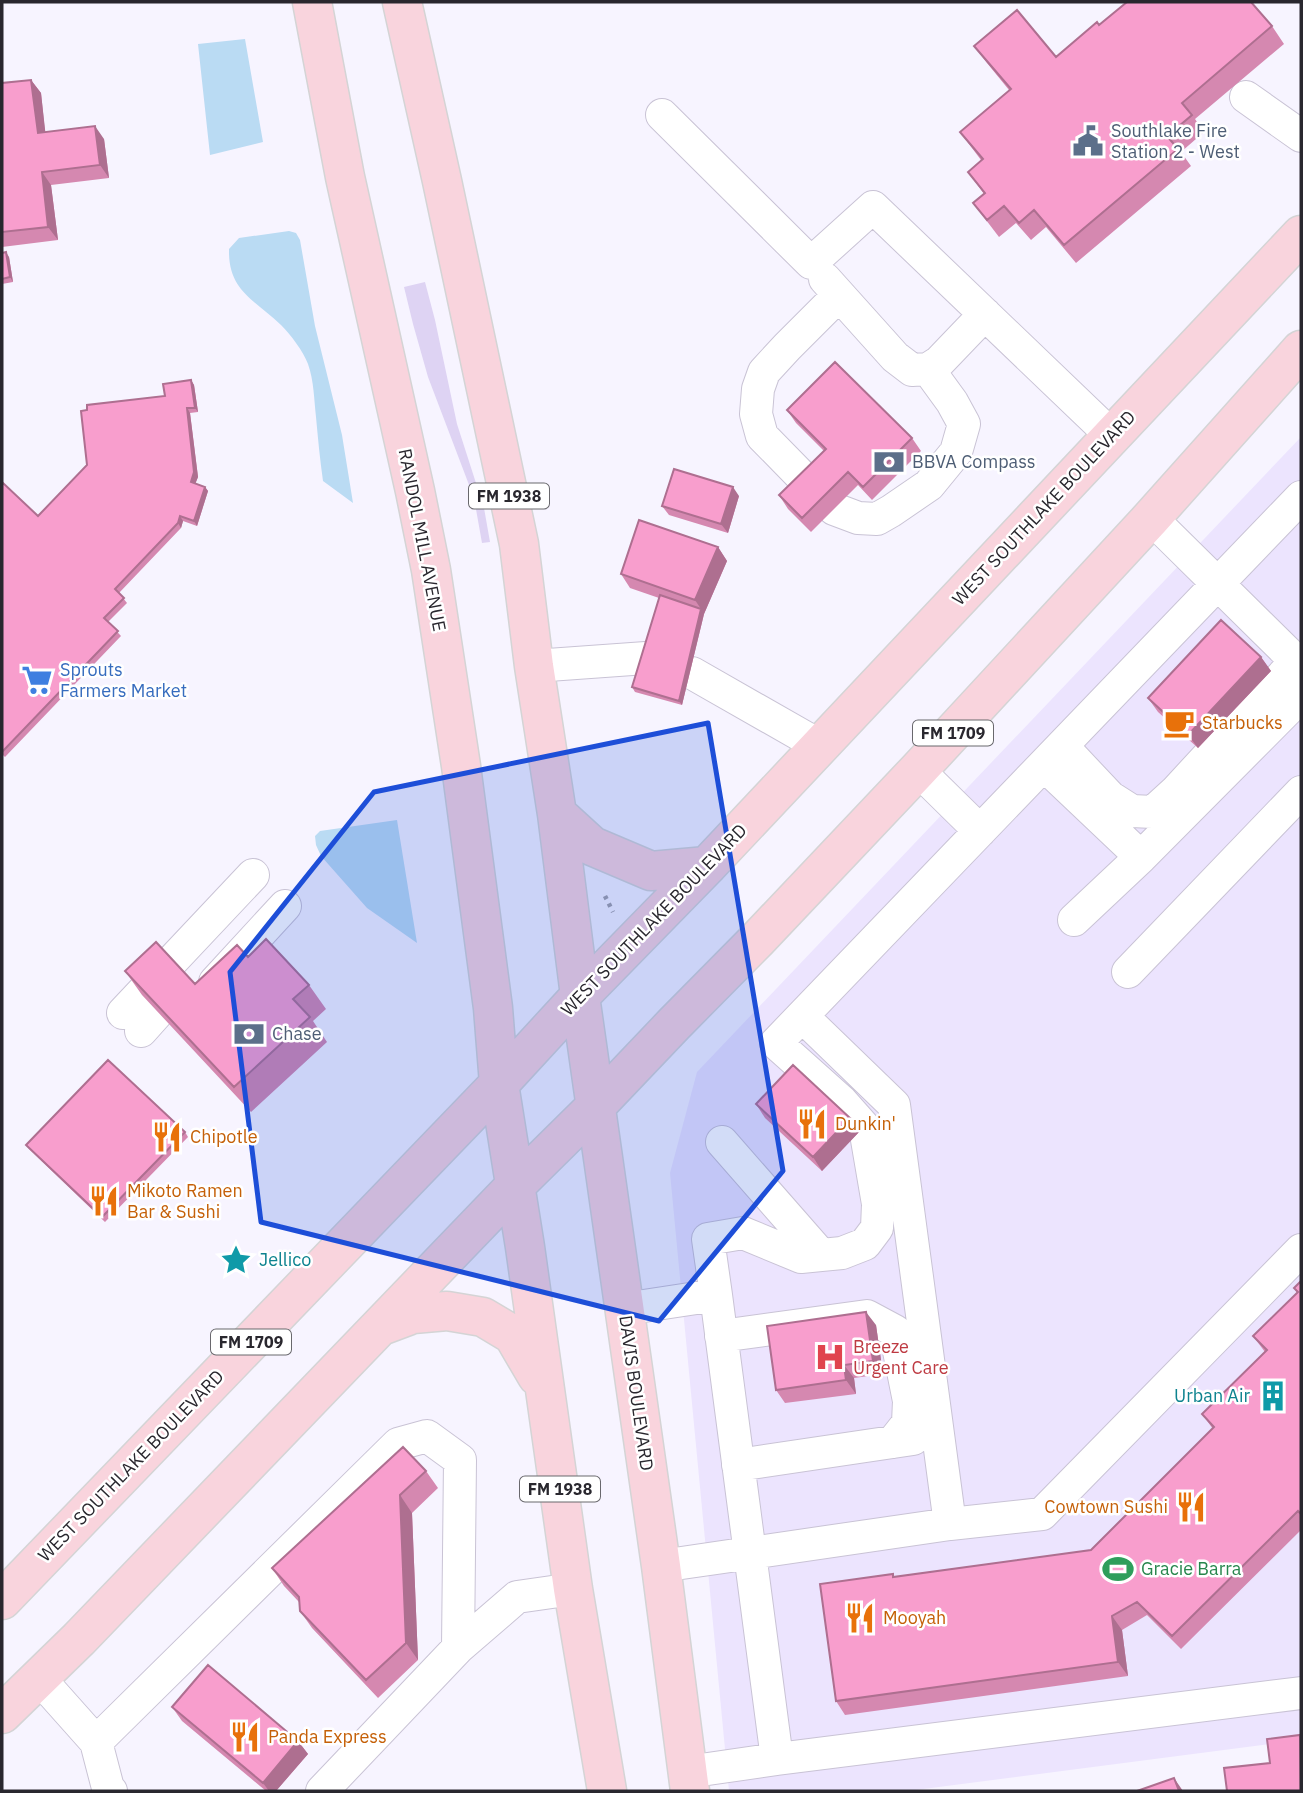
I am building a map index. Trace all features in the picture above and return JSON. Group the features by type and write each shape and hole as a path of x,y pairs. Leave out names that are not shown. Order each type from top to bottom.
{"main road":[{"name":"RANDOL MILL AVENUE","path":"312,2 345,177 430,570 461,766 493,1008 499,1084"},
{"name":"FM 1938","path":"402,2 519,544 580,996"},
{"name":"WEST SOUTHLAKE BOULEVARD","path":"2,1600 707,866 1301,235"},
{"name":"FM 1709","path":"2,1714 124,1592 515,1186 596,1107 918,770 1152,518 1301,350"},
{"path":"557,814 592,846 651,872 707,866"},
{"name":"DAVIS BOULEVARD","path":"580,996 661,1566 688,1782"},
{"name":"FM 1938","path":"499,1084 573,1588 607,1791"},
{"path":"379,1327 413,1314 447,1311 483,1317 513,1335 546,1391"}],"lane":[{"path":"1246,97 1301,136"},
{"path":"662,116 811,263 895,357 912,370 928,369 939,362 985,314"},
{"path":"811,263 873,207 1112,436"},
{"path":"811,486 762,436 756,414 758,390 764,372 839,295"},
{"path":"834,509 859,517 877,519 929,485 956,452 964,424 953,402 928,369"},
{"path":"777,1759 708,1239 743,1233 801,1257 842,1253 865,1244 877,1228 878,1204 865,1128 842,1102 776,1043 1301,497"},
{"path":"1053,755 1132,811 1153,812 1299,663 1152,518"},
{"path":"534,666 646,658"},
{"path":"692,673 820,746"},
{"path":"1074,920 1141,857 1301,696"},
{"path":"1053,755 1141,857"},
{"path":"918,770 981,831"},
{"path":"1128,972 1301,792"},
{"path":"150,1025 269,891 194,989"},
{"path":"802,1016 894,1105 950,1524"},
{"path":"722,1142 821,1255"},
{"path":"661,1566 950,1524 1042,1514 1301,1250"},
{"path":"624,1309 716,1295"},
{"path":"721,1336 867,1316 895,1331 909,1412 908,1423 893,1442"},
{"path":"738,1465 938,1435"},
{"path":"96,1742 398,1444 427,1436 460,1460 458,1648"},
{"path":"322,1791 458,1648 517,1597 573,1588"},
{"path":"39,1678 96,1742 111,1791"},
{"path":"688,1782 777,1759 1301,1693"}],"path":[{"path":"605,897 612,912"}],"highlighted area":[{"path":"708,723 783,1171 659,1321 261,1222 230,972 374,792"}],"shaded area":[{"path":"425,282 457,424 484,508 490,542 482,543 474,498 428,377 413,324 404,287"},
{"path":"1301,437 1301,1740 908,1791 729,1791 670,1173 697,1072"}],"water":[{"path":"245,39 263,142 210,155 198,44"},
{"path":"289,231 296,233 300,240 315,326 342,435 353,503 323,481 313,384 306,359 285,329 244,293 233,275 230,263 229,249 239,238"},
{"path":"397,820 417,943 367,908 321,856 316,845 315,836 320,831"}],"building":[{"name":"Southlake Fire Station 2 - West","path":"1127,2 1251,2 1272,26 1182,103 1192,115 1167,136 1178,149 1064,245 1034,210 1019,223 1004,206 987,220 973,203 985,193 968,172 983,159 960,132 1011,89 974,46 1017,10 1056,57 1097,22 1099,25"},
{"path":"31,80 38,133 95,126 100,165 42,172 48,227 2,232 2,83"},
{"path":"6,252 10,277 2,279 2,253"},
{"path":"835,362 912,438 863,487 848,472 802,518 779,495 826,449 787,410"},
{"path":"191,380 195,408 187,408 194,472 191,482 205,487 194,521 180,516 178,523 115,589 124,598 104,618 118,631 2,752 2,482 38,516 87,465 81,411 87,410 87,405 165,396 163,384"},
{"path":"674,469 733,487 721,524 662,506"},
{"path":"639,520 718,547 695,600 621,574"},
{"path":"660,595 701,609 679,701 632,687"},
{"path":"1221,620 1261,657 1188,735 1148,698"},
{"name":"Chase","path":"266,939 309,985 293,999 310,1017 234,1087 125,971 156,942 195,984 237,945 248,957"},
{"path":"108,1060 185,1132 102,1217 26,1145"},
{"name":"Dunkin'","path":"793,1065 850,1118 813,1157 756,1104"},
{"path":"1301,1281 1301,1514 1298,1511 1172,1636 1137,1602 1112,1616 1118,1662 836,1701 820,1584 893,1574 893,1577 1091,1550 1214,1427 1202,1414 1267,1350 1253,1336 1298,1292 1294,1288"},
{"name":"Breeze Urgent Care","path":"866,1312 873,1361 844,1365 846,1380 776,1390 767,1326"},
{"path":"403,1447 426,1471 400,1495 406,1643 366,1680 300,1611 299,1597 272,1568"},
{"name":"Panda Express","path":"208,1665 298,1741 263,1783 172,1707"},
{"path":"1300,1735 1301,1791 1227,1791 1224,1768 1270,1763 1267,1739"},
{"path":"1174,1778 1179,1791 1137,1791"}],"place":[{"name":"Southlake Fire Station 2 - West","path":"1088,141"},
{"name":"BBVA Compass","path":"889,462"},
{"name":"Sprouts Farmers Market","path":"37,680"},
{"name":"Starbucks","path":"1179,723"},
{"name":"Chase","path":"249,1034"},
{"name":"Dunkin'","path":"812,1124"},
{"name":"Chipotle","path":"167,1137"},
{"name":"Mikoto Ramen Bar & Sushi","path":"104,1201"},
{"name":"Jellico","path":"236,1260"},
{"name":"Breeze Urgent Care","path":"830,1357"},
{"name":"Urban Air","path":"1273,1396"},
{"name":"Cowtown Sushi","path":"1191,1507"},
{"name":"Gracie Barra","path":"1118,1569"},
{"name":"Mooyah","path":"860,1618"},
{"name":"Panda Express","path":"245,1737"}]}
